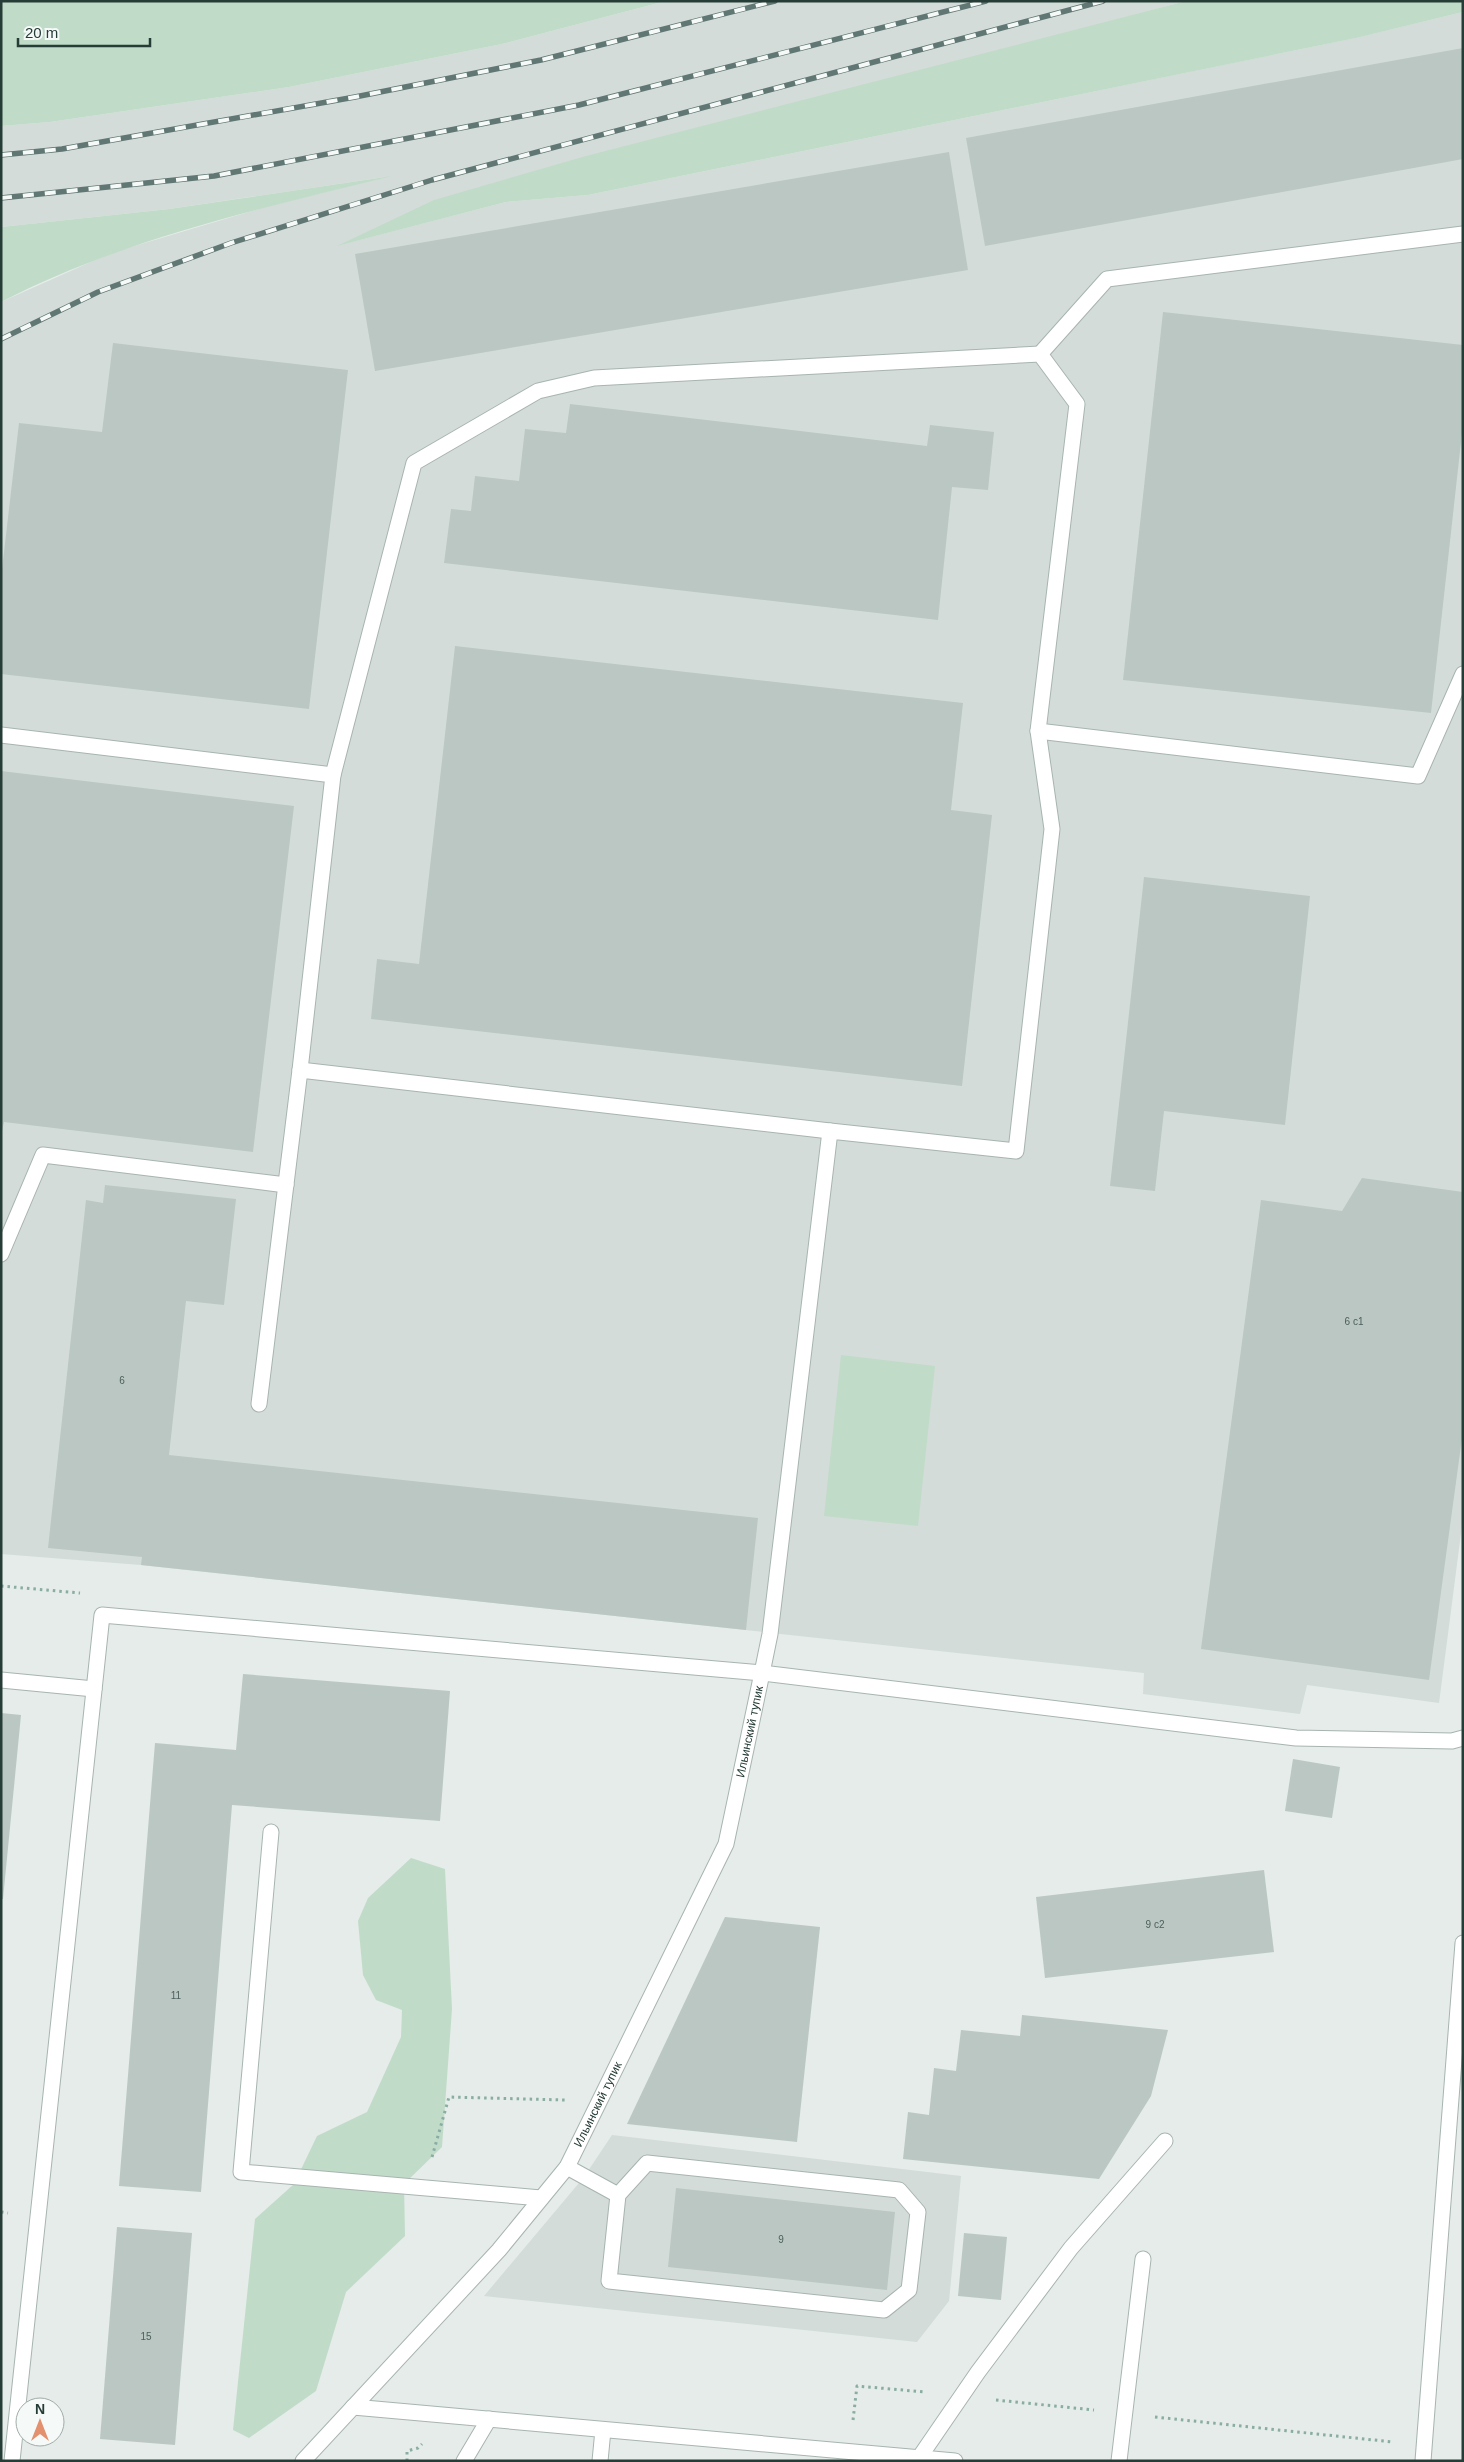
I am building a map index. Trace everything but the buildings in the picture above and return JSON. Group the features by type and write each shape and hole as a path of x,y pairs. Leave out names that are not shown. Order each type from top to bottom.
{"street":[{"path":"259,1404 300,1070 333,775 414,463 538,391 594,378 1040,354 1107,279 1463,234"},
{"path":"300,1070 1016,1151 1052,829 1038,731 1077,404 1040,354"},
{"path":"1038,731 1418,776 1463,674"},
{"path":"1,735 333,775"},
{"name":"Ильинский тупик","path":"303,2461 499,2250 567,2167 598,2101 645,2012 726,1844 770,1634 830,1131"},
{"path":"1,1254 43,1155 286,1185"},
{"path":"12,2461 102,1614 762,1672 1296,1738 1452,1741 1463,1738"},
{"path":"1,1680 94,1689"},
{"path":"271,1832 241,2172 541,2198"},
{"path":"1423,2461 1463,1943"},
{"path":"919,2458 978,2372 1071,2248 1165,2141"},
{"path":"647,2163 899,2190 918,2212 909,2290 884,2310 609,2281 618,2195 647,2163"},
{"path":"567,2167 618,2195"},
{"path":"1120,2461 1143,2259"},
{"path":"353,2407 955,2461"},
{"path":"464,2461 489,2419"},
{"path":"600,2461 603,2430"}],"path":[{"path":"422,2188 449,2097 598,2101"},
{"path":"407,2461 407,2451 418,2448 424,2441"}],"shaded area":[{"path":"666,1 1186,1 1013,47 340,245 506,202 588,195 1355,38 1463,12 1463,1518 1439,1703 1307,1685 1300,1714 1143,1694 1144,1673 141,1565 1,1554 1,302 111,253 262,208 385,177 169,209 1,227 1,126 50,122 289,87 502,44"},
{"path":"612,2135 961,2176 949,2301 917,2342 484,2296 584,2177"}],"green space":[{"path":"1,1 666,1 502,44 289,87 50,122 1,126"},
{"path":"1186,1 1463,1 1463,12 1356,38 588,195 506,202 337,246 434,200 586,156"},
{"path":"392,176 242,214 143,243 95,260 1,302 1,227 169,209"},
{"path":"841,1355 935,1366 918,1526 824,1516"},
{"path":"411,1858 445,1869 452,2009 442,2147 404,2184 405,2236 346,2292 316,2391 249,2438 233,2430 255,2219 294,2184 317,2136 367,2112 401,2037 402,2010 376,2000 363,1975 358,1921 368,1898"}],"railway":[{"path":"1,155 62,149 355,97 541,60 775,1"},
{"path":"1,198 214,176 579,105 986,1"},
{"path":"1,339 98,292 231,243 432,180 1103,1"}]}
